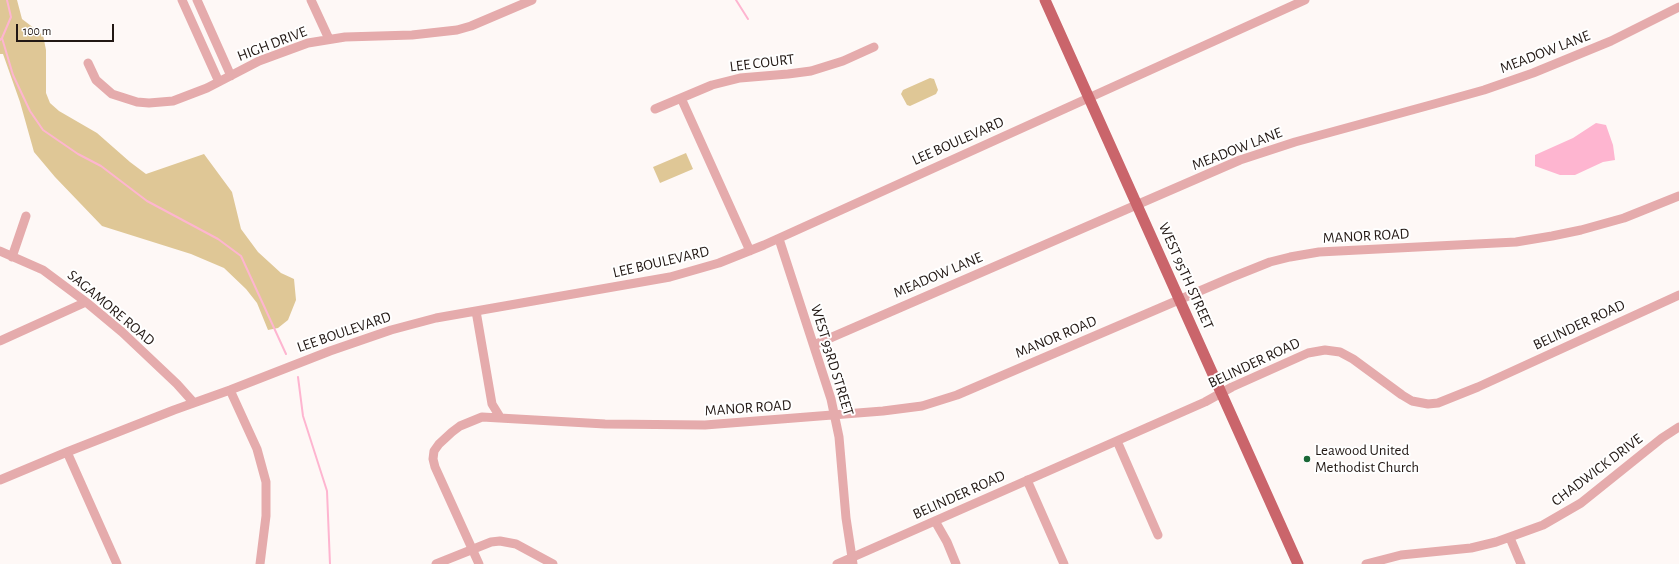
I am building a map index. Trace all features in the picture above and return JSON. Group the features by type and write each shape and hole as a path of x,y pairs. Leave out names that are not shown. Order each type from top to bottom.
{"main road":[{"name":"WEST 95TH STREET","path":"1045,0 1298,564"}],"street":[{"path":"182,0 219,82"},
{"path":"197,0 231,76"},
{"path":"312,0 329,39"},
{"name":"HIGH DRIVE","path":"88,63 96,80 107,91 122,98 149,103 173,101 219,82 259,62 308,43 345,37 412,35 458,30 532,0"},
{"path":"1281,0 1285,9"},
{"name":"LEE BOULEVARD","path":"0,480 67,452 194,403 328,352 391,330 430,319 670,277 708,266 750,251 1305,0"},
{"name":"MEADOW LANE","path":"814,345 1137,205 1198,177 1259,153 1484,90 1533,73 1611,41 1679,7"},
{"name":"LEE COURT","path":"655,109 712,85 740,78 811,71 843,61 874,47"},
{"path":"681,98 750,251"},
{"name":"MANOR ROAD","path":"472,549 435,467 433,459 434,451 438,444 460,426 482,417 645,425 705,425 835,416 894,410 938,402 1247,271 1290,257 1355,250 1516,242 1581,230 1624,218 1679,196"},
{"path":"12,257 26,216"},
{"name":"WEST 93RD STREET","path":"779,239 814,345 835,416 839,437 846,518 852,561"},
{"name":"SAGAMORE ROAD","path":"0,251 43,270 86,302 177,384 194,403"},
{"name":"BELINDER ROAD","path":"837,564 852,561 935,521 1205,402 1222,392 1308,353 1325,350 1340,352 1353,359 1412,401 1428,404 1438,403 1478,387 1679,295"},
{"path":"0,341 86,302"},
{"path":"476,311 492,404 500,418"},
{"path":"230,390 257,449 266,482 266,516 260,564"},
{"path":"482,417 492,404"},
{"name":"CHADWICK DRIVE","path":"1366,564 1401,555 1471,548 1510,538 1543,525 1581,504 1662,438 1679,427"},
{"path":"1117,441 1158,535"},
{"path":"67,452 117,564"},
{"path":"1027,480 1064,564"},
{"path":"935,521 947,542 956,564"},
{"path":"1510,538 1521,564"},
{"path":"436,564 491,542 507,542 516,544 553,564"},
{"path":"472,549 479,564"}],"shaded area":[{"path":"0,0 17,0 22,19 43,35 46,50 46,93 50,103 59,111 97,133 146,174 204,154 232,192 241,229 258,252 281,273 294,279 296,300 288,320 278,328 268,330 257,303 246,289 224,268 191,254 102,226 55,177 34,152 20,102 3,54 0,54"},
{"path":"930,78 934,79 938,90 936,94 910,106 907,105 901,94 903,90"},
{"path":"1596,123 1606,125 1613,145 1615,160 1603,162 1575,175 1560,175 1535,166 1535,155 1573,138"},
{"path":"686,153 693,169 660,183 653,167"}],"waterway":[{"path":"0,40 11,17 7,0"},
{"path":"736,0 748,19"},
{"path":"2,38 13,75 30,111 43,130 78,154 101,166 147,201 218,239 241,256 286,354"},
{"path":"298,377 303,416 327,491 330,564"}],"place":[{"name":"Leawood United Methodist Church","path":"1307,459"}]}
